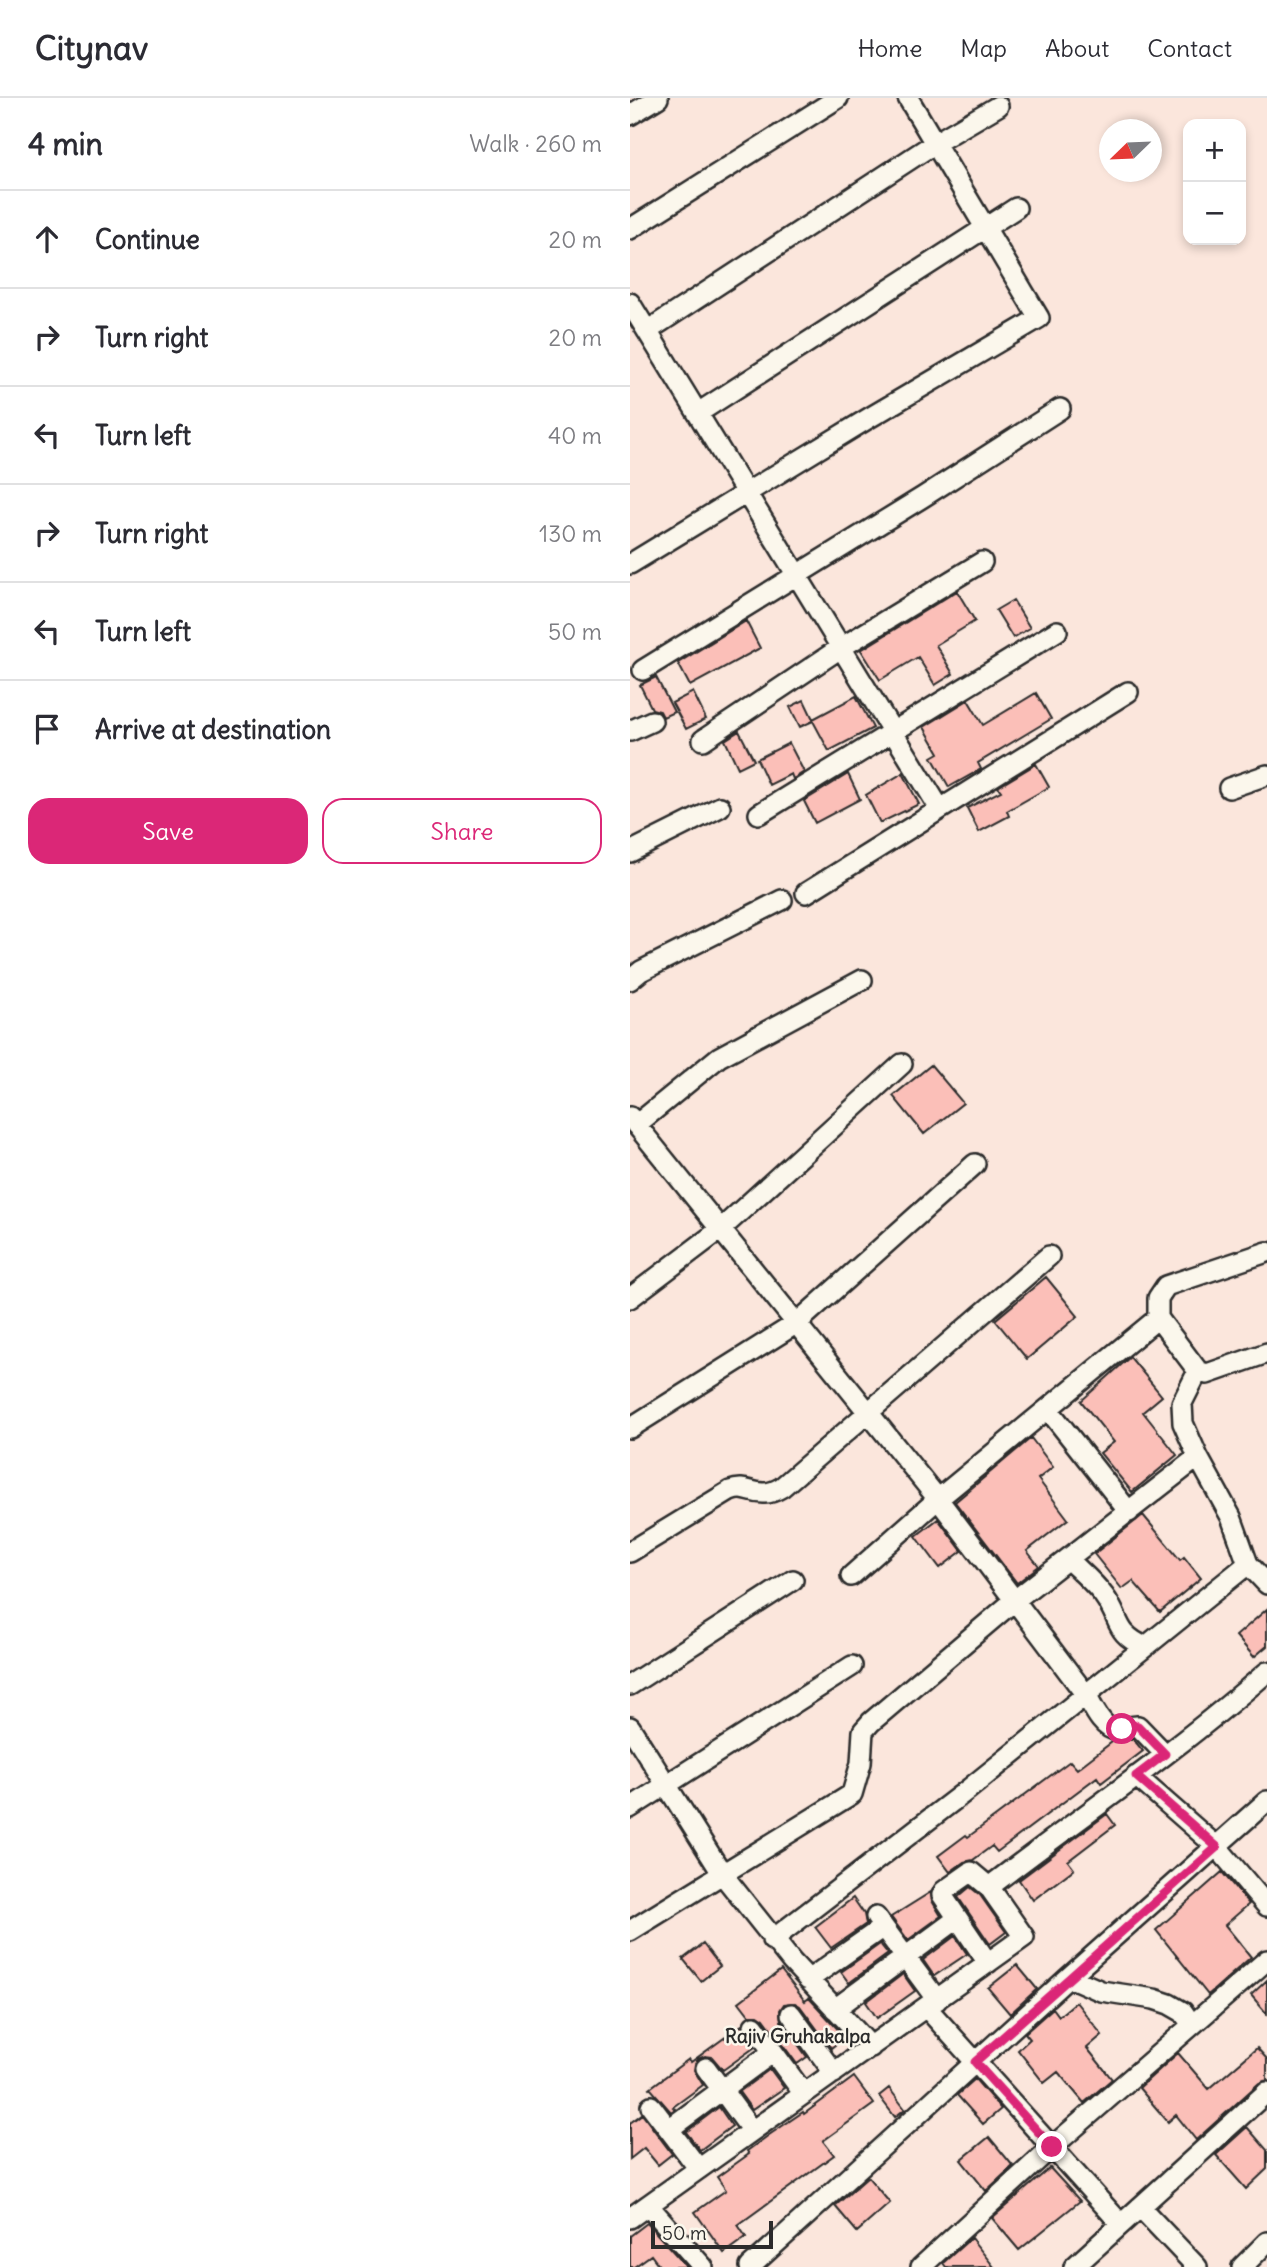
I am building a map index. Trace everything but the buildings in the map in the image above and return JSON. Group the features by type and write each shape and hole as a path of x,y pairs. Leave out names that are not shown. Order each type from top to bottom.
{"street":[{"path":"630,115 659,98"},
{"path":"630,229 838,98"},
{"path":"630,564 1040,318 908,98"},
{"path":"647,331 935,143 998,106"},
{"path":"698,413 1016,208"},
{"path":"630,303 940,809"},
{"path":"643,670 1060,409"},
{"path":"703,740 842,647 982,562"},
{"path":"759,814 1057,631"},
{"path":"806,893 1128,692"},
{"path":"630,731 652,721"},
{"path":"1229,788 1267,775"},
{"path":"630,852 720,807"},
{"path":"630,980 641,971 782,900"},
{"path":"862,980 719,1057 633,1121 938,1499 1110,1728 1116,1730 1138,1726 1165,1754"},
{"path":"630,1298 721,1229 902,1064"},
{"path":"630,1428 797,1323 975,1164"},
{"path":"1267,1252 1166,1286 1158,1298 1158,1318 1198,1371 1207,1374 1267,1353"},
{"path":"630,1552 730,1491 740,1487 769,1493 782,1487 1049,1256"},
{"path":"851,1576 938,1499 1158,1318"},
{"path":"1198,1371 1182,1403 1182,1423 1231,1517 1248,1564 1267,1584"},
{"path":"1048,1409 1129,1511"},
{"path":"630,1931 852,1794 861,1763 863,1731 872,1722 1016,1600 1198,1457"},
{"path":"1068,1559 1103,1594 1124,1634 1145,1647"},
{"path":"772,1940 970,1788 1248,1564"},
{"path":"630,1685 793,1580"},
{"path":"630,1808 852,1666"},
{"path":"989,1887 1165,1754 1267,1672"},
{"path":"630,1727 723,1875 772,1940 871,2047"},
{"path":"1136,1776 1217,1847 1267,1906"},
{"path":"750,2267 1267,1801"},
{"path":"630,2218 871,2047 931,2003 988,1963 1024,1937 989,1887 971,1872 944,1891 943,1899 988,1963"},
{"path":"835,2008 957,1919"},
{"path":"808,1980 880,1922 906,1957 931,2003 975,2062 1121,2224"},
{"path":"921,2267 1052,2147 1267,1960"},
{"path":"1069,1977 1101,1991 1169,2004 1183,2012 1192,2025"},
{"path":"791,2014 834,2073"},
{"path":"754,2026 804,2094"},
{"path":"669,2129 773,2052"},
{"path":"706,2068 752,2131"},
{"path":"1074,2267 1267,2092"},
{"path":"651,2106 699,2169"},
{"path":"648,2205 703,2267"},
{"path":"1140,2207 1197,2267"},
{"path":"1242,2267 1267,2242"}],"district":[{"name":"Rajiv Gruhakalpa","path":"798,2036"}],"route":[{"path":"1052,2147 975,2062 1217,1847 1136,1776 1165,1754 1138,1726 1122,1729"}]}
